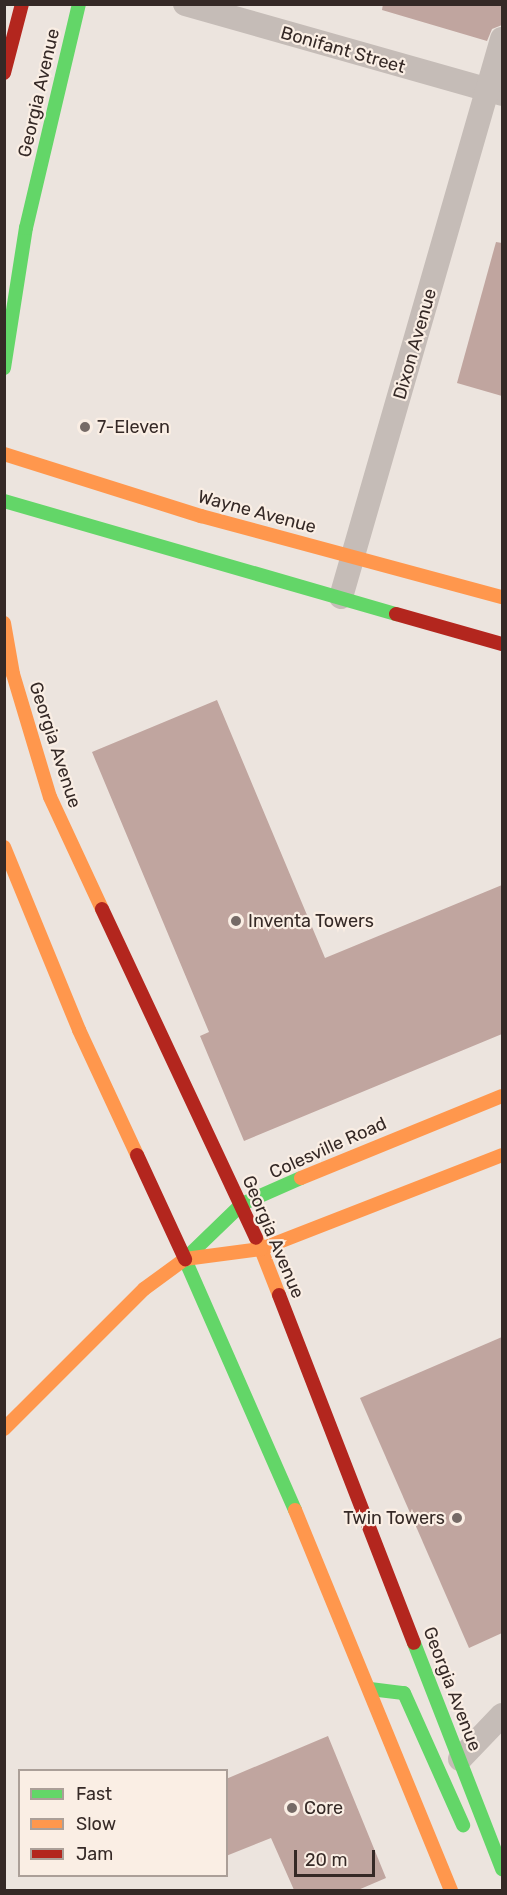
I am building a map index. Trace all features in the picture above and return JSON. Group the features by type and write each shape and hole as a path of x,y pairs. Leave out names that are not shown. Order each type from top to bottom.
{"main road":[{"name":"Georgia Avenue","path":"4,73 22,4"},
{"name":"Georgia Avenue","path":"4,368 26,228 80,4"},
{"name":"Wayne Avenue","path":"4,454 201,516 502,597"},
{"path":"4,501 502,644"},
{"name":"Georgia Avenue","path":"4,623 13,674 50,797 242,1204 501,1865"},
{"path":"4,848 79,1030 185,1259 370,1689 451,1890"},
{"name":"Colesville Road","path":"4,1429 144,1289 185,1259 242,1204 406,1132 502,1096"},
{"name":"Colesville Road","path":"185,1259 261,1249 502,1155"},
{"path":"370,1689 404,1693 465,1831 501,1865"}],"street":[{"name":"Bonifant Street","path":"185,4 495,92"},
{"name":"Dixon Avenue","path":"341,597 356,557 495,92 502,39"},
{"path":"460,1759 502,1715"}],"building":[{"path":"383,4 502,4 502,25 492,29 487,41 382,10"},
{"path":"496,242 502,243 502,396 457,383"},
{"name":"Inventa Towers","path":"217,700 325,958 502,885 502,1034 244,1141 200,1036 209,1032 92,752"},
{"name":"Twin Towers","path":"502,1337 502,1633 469,1648 360,1398"},
{"name":"Core","path":"328,1736 386,1878 358,1890 294,1890 271,1838 228,1855 228,1778"}],"traffic: fast":[{"path":"4,368 26,228 79,4"},
{"path":"4,501 396,614"},
{"path":"295,1510 185,1259 242,1204 301,1178"},
{"path":"414,1643 502,1869"},
{"path":"370,1689 404,1693 463,1825"}],"traffic: slow":[{"path":"4,454 201,516 502,597"},
{"path":"4,623 13,674 50,797 102,909"},
{"path":"4,847 79,1030 137,1155"},
{"path":"301,1178 502,1096"},
{"path":"279,1295 261,1249 502,1155"},
{"path":"4,1429 144,1289 185,1259 261,1249 256,1238"},
{"path":"295,1510 451,1890"}],"traffic: jam":[{"path":"4,73 22,4"},
{"path":"396,614 502,644"},
{"path":"102,909 256,1238"},
{"path":"137,1155 185,1259"},
{"path":"279,1295 414,1643"}],"place":[{"name":"7-Eleven","path":"85,427"},
{"name":"Inventa Towers","path":"236,921"},
{"name":"Twin Towers","path":"457,1518"},
{"name":"Core","path":"292,1808"}]}
